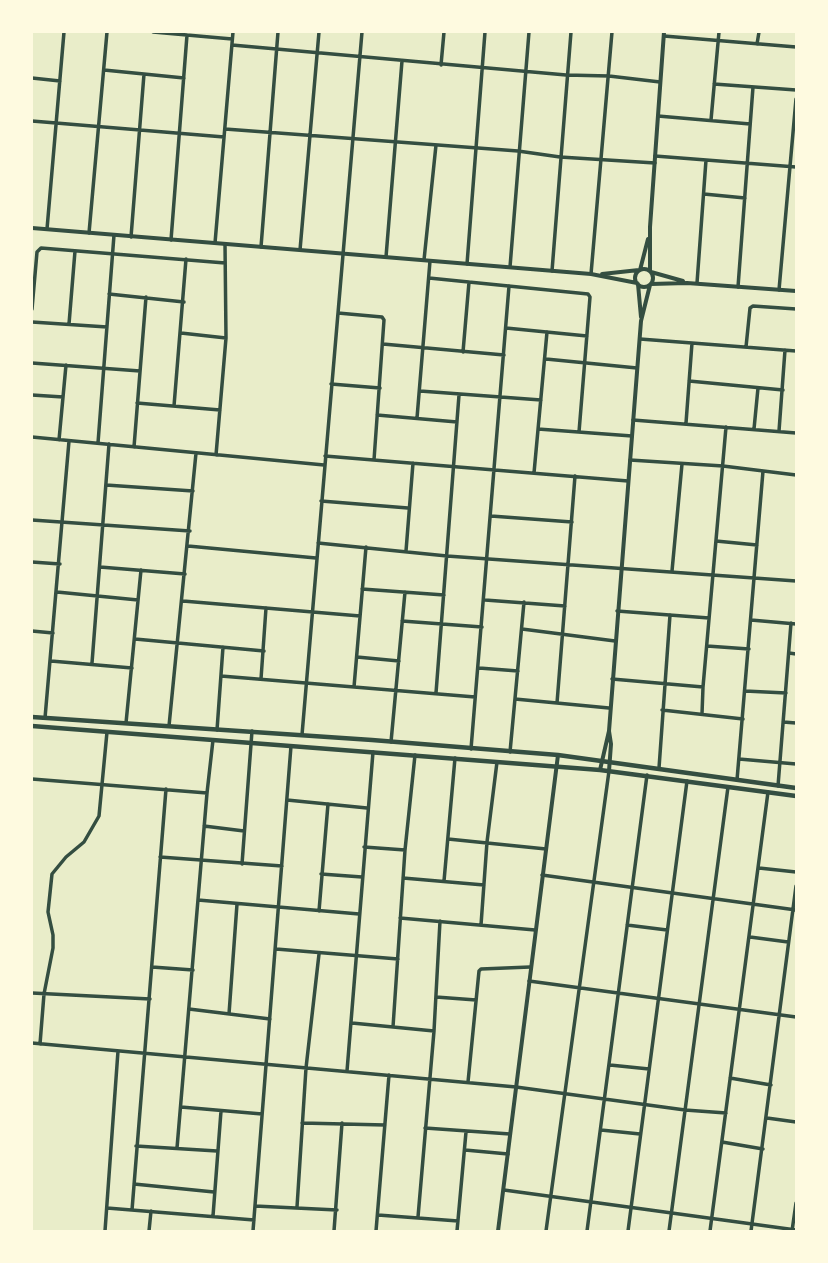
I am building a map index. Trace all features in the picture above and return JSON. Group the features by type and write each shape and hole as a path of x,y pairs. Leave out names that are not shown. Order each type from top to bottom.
{"main road":[{"path":"32,717 217,730 252,731 558,756 659,768 796,788"},
{"path":"32,726 557,766 647,775 796,796"},
{"path":"402,754 403,743"}],"street":[{"path":"47,229 64,32"},
{"path":"89,233 107,32"},
{"path":"153,32 232,39"},
{"path":"215,243 233,32"},
{"path":"261,247 278,32"},
{"path":"300,250 319,32"},
{"path":"302,735 362,32"},
{"path":"441,65 444,32"},
{"path":"466,264 486,32"},
{"path":"510,268 518,151 529,32"},
{"path":"552,271 566,76 571,32"},
{"path":"590,274 602,160 612,32"},
{"path":"711,120 719,32"},
{"path":"757,44 759,32"},
{"path":"641,322 653,277 651,271 650,227 664,34 718,41 796,47"},
{"path":"171,240 187,35"},
{"path":"232,45 566,76 609,76 660,82"},
{"path":"386,257 402,61"},
{"path":"104,70 184,78"},
{"path":"131,237 144,74"},
{"path":"32,78 60,81"},
{"path":"714,84 796,90"},
{"path":"738,287 752,87"},
{"path":"779,290 796,99"},
{"path":"658,116 750,124"},
{"path":"32,121 224,138"},
{"path":"225,129 518,151 560,157 655,163"},
{"path":"424,260 436,145"},
{"path":"655,156 796,167"},
{"path":"697,283 706,160"},
{"path":"704,194 745,198"},
{"path":"600,770 609,731 609,708 638,368 641,322 635,276 640,270 650,227"},
{"path":"32,228 590,274 645,287 650,284 697,283 796,291"},
{"path":"98,444 114,235"},
{"path":"216,455 226,338 225,244"},
{"path":"32,309 32,291 38,250 41,248 225,263"},
{"path":"69,324 75,251"},
{"path":"174,406 184,302 186,259"},
{"path":"418,418 430,261"},
{"path":"598,275 644,269 687,283"},
{"path":"429,278 588,294 590,297 579,432"},
{"path":"463,352 469,282"},
{"path":"471,749 485,600 509,286"},
{"path":"109,294 184,302"},
{"path":"134,447 146,297"},
{"path":"746,347 750,308 753,306 796,309"},
{"path":"338,313 384,318 374,460"},
{"path":"32,322 107,327"},
{"path":"506,328 587,336"},
{"path":"534,473 546,359 547,332"},
{"path":"181,334 226,338"},
{"path":"640,339 796,351"},
{"path":"686,424 692,343"},
{"path":"383,344 504,356"},
{"path":"779,431 785,350"},
{"path":"546,359 638,368"},
{"path":"32,363 140,371"},
{"path":"59,440 66,365"},
{"path":"689,381 782,390"},
{"path":"331,384 380,388"},
{"path":"754,429 758,388"},
{"path":"420,391 541,400"},
{"path":"32,395 63,397"},
{"path":"436,694 459,395"},
{"path":"137,402 220,410"},
{"path":"378,415 457,422"},
{"path":"633,420 796,433"},
{"path":"702,714 703,687 726,427"},
{"path":"538,429 632,436"},
{"path":"32,437 324,465"},
{"path":"45,718 60,564 69,441"},
{"path":"92,664 104,525 109,444"},
{"path":"169,726 190,532 196,453"},
{"path":"325,456 628,481"},
{"path":"630,460 723,466 796,474"},
{"path":"406,551 408,508 413,463"},
{"path":"672,571 682,464"},
{"path":"737,780 763,471"},
{"path":"557,703 575,476"},
{"path":"106,486 193,491"},
{"path":"321,501 408,508"},
{"path":"491,516 572,522"},
{"path":"32,520 190,532"},
{"path":"716,541 757,545"},
{"path":"318,543 447,556 621,567 796,581"},
{"path":"188,546 316,558"},
{"path":"354,687 366,547"},
{"path":"32,562 60,564"},
{"path":"100,567 185,574"},
{"path":"126,723 141,570"},
{"path":"362,589 444,595"},
{"path":"57,592 138,600"},
{"path":"392,742 405,592"},
{"path":"485,600 565,606"},
{"path":"183,601 360,616"},
{"path":"510,752 524,602"},
{"path":"261,679 266,608"},
{"path":"617,611 709,618"},
{"path":"659,768 670,615"},
{"path":"751,620 796,624"},
{"path":"402,621 482,627"},
{"path":"778,786 791,624"},
{"path":"522,629 615,641"},
{"path":"32,631 54,633"},
{"path":"134,639 264,651"},
{"path":"707,646 749,650"},
{"path":"217,730 223,647"},
{"path":"788,653 796,654"},
{"path":"356,657 399,661"},
{"path":"51,661 132,668"},
{"path":"479,668 518,671"},
{"path":"221,676 475,697"},
{"path":"612,679 703,687"},
{"path":"745,691 786,693"},
{"path":"515,699 609,708"},
{"path":"662,710 743,719"},
{"path":"783,722 796,723"},
{"path":"242,864 252,731"},
{"path":"546,1231 609,771 611,737 609,731"},
{"path":"40,1044 44,994 53,948 48,912 52,874 66,857 84,842 97,822 107,732"},
{"path":"177,1148 186,1057 204,826 213,740"},
{"path":"253,1231 291,746"},
{"path":"347,1071 352,1023 367,808 373,752"},
{"path":"393,1027 405,850 415,755"},
{"path":"498,1231 530,967 558,756"},
{"path":"444,881 454,758"},
{"path":"739,759 796,764"},
{"path":"481,925 487,842 497,762"},
{"path":"587,1231 606,1098 631,887 647,775"},
{"path":"32,779 207,793"},
{"path":"628,1231 687,781"},
{"path":"669,1231 728,787"},
{"path":"132,1210 166,790"},
{"path":"710,1231 768,792"},
{"path":"287,800 367,808"},
{"path":"319,911 328,804"},
{"path":"204,826 244,831"},
{"path":"448,839 546,849"},
{"path":"364,847 405,850"},
{"path":"160,857 282,866"},
{"path":"759,868 796,872"},
{"path":"321,874 362,877"},
{"path":"542,875 794,909"},
{"path":"404,878 484,885"},
{"path":"751,1231 772,1086 779,1014 796,886"},
{"path":"198,900 359,914"},
{"path":"229,1014 237,904"},
{"path":"400,918 535,930"},
{"path":"418,1217 434,1031 440,921"},
{"path":"627,925 667,930"},
{"path":"750,937 788,942"},
{"path":"276,950 398,959"},
{"path":"297,1207 306,1068 319,954"},
{"path":"152,967 193,970"},
{"path":"468,1082 479,971 481,969 530,967"},
{"path":"529,981 796,1016"},
{"path":"32,993 150,999"},
{"path":"436,997 476,1000"},
{"path":"189,1009 270,1019"},
{"path":"352,1023 434,1031"},
{"path":"32,1043 468,1082 564,1092 685,1110 726,1113"},
{"path":"105,1231 118,1051"},
{"path":"610,1065 650,1068"},
{"path":"376,1231 389,1075"},
{"path":"730,1078 772,1086"},
{"path":"181,1107 262,1114"},
{"path":"213,1216 221,1111"},
{"path":"767,1118 796,1122"},
{"path":"302,1123 385,1125"},
{"path":"334,1231 337,1210 342,1124"},
{"path":"425,1128 510,1134"},
{"path":"601,1130 640,1134"},
{"path":"457,1231 466,1132"},
{"path":"722,1142 763,1149"},
{"path":"136,1146 217,1152"},
{"path":"464,1150 508,1154"},
{"path":"134,1184 214,1192"},
{"path":"504,1190 672,1214 752,1223 793,1230 796,1203"},
{"path":"255,1206 337,1210"},
{"path":"107,1208 254,1220"},
{"path":"149,1231 150,1211"},
{"path":"378,1215 458,1221"}]}
